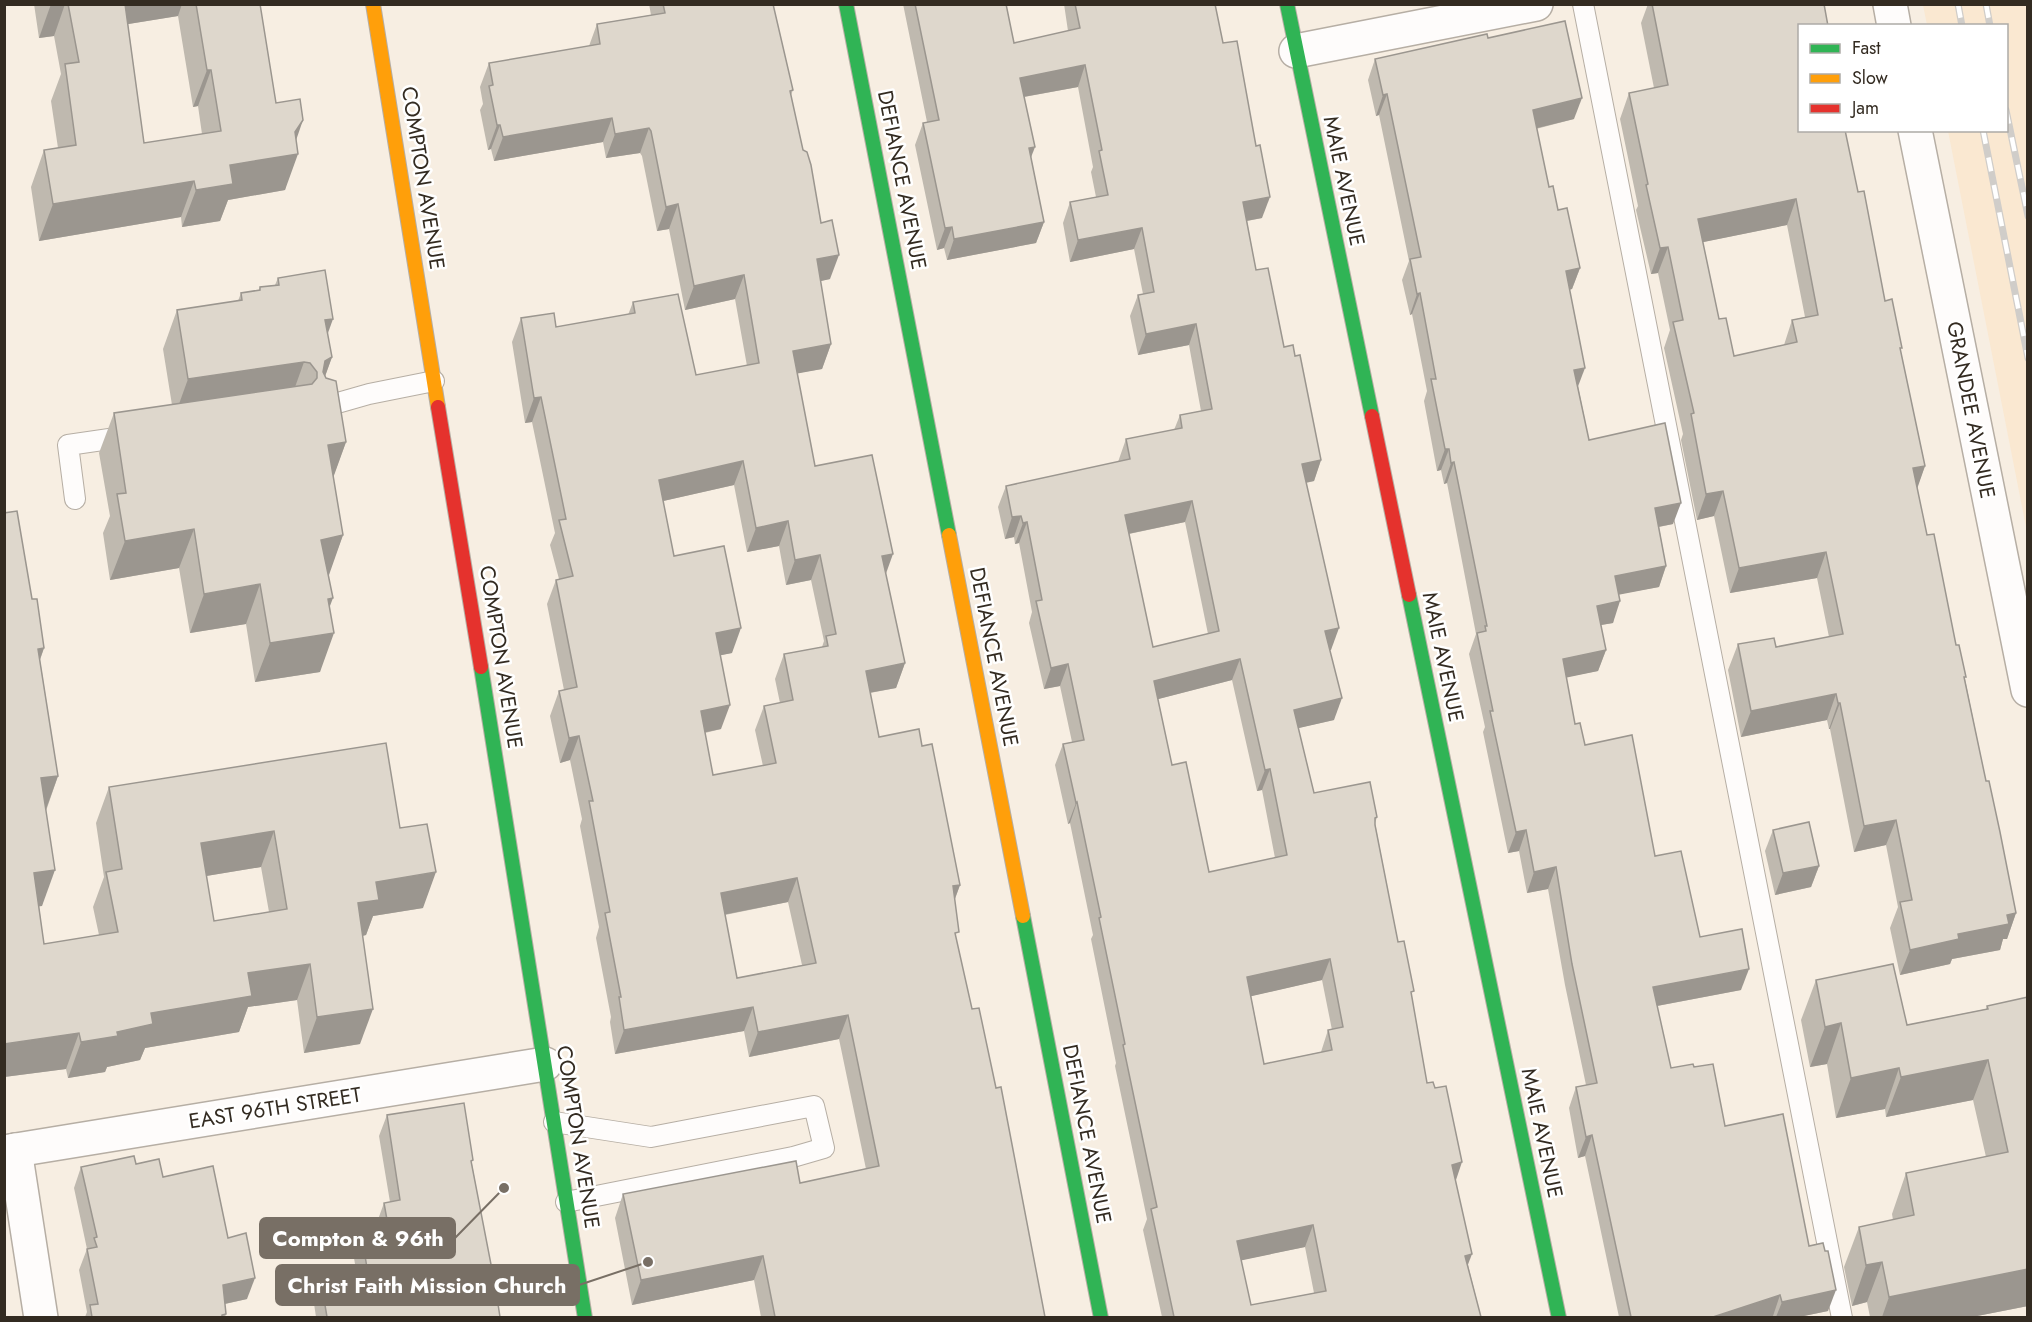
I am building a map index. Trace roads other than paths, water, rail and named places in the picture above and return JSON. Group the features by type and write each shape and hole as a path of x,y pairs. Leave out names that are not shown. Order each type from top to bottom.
{"street":[{"name":"COMPTON AVENUE","path":"373,4 585,1317"},
{"name":"DEFIANCE AVENUE","path":"846,4 1101,1317"},
{"name":"MAIE AVENUE","path":"1287,4 1559,1317"},
{"path":"1296,51 1536,4"},
{"path":"1890,4 1894,24"},
{"name":"GRANDEE AVENUE","path":"1915,132 2028,690"},
{"name":"EAST 96TH STREET","path":"10,1151 545,1064"},
{"path":"10,1151 41,1317"}],"lane":[{"path":"1583,4 1842,1317"},
{"path":"320,408 369,394 434,381"},
{"path":"75,500 68,446 150,434"},
{"path":"554,1122 651,1137 814,1106 824,1148 793,1157 566,1202"}],"railway":[{"path":"1958,4 1962,24"},
{"path":"1986,4 1990,24"},
{"path":"2008,120 2028,216"},
{"path":"1983,132 2028,358"}],"place":[{"name":"Compton & 96th","path":"504,1188"},
{"name":"Christ Faith Mission Church","path":"648,1262"}]}
